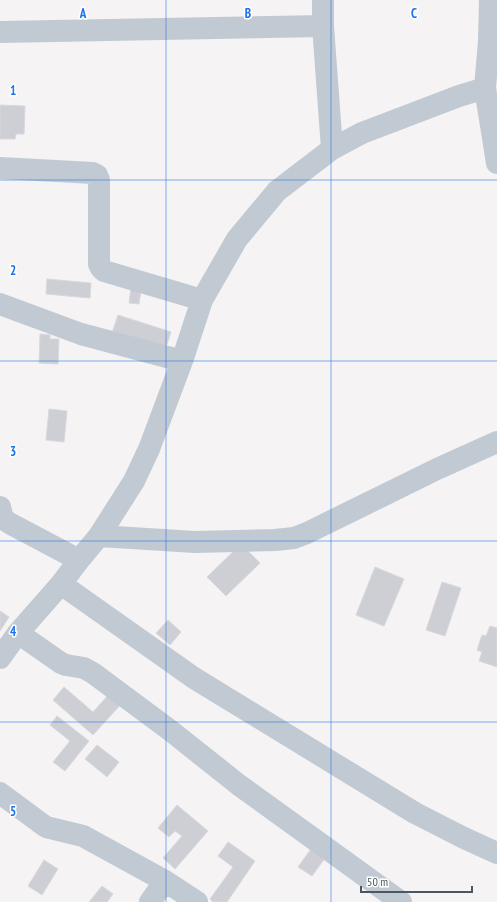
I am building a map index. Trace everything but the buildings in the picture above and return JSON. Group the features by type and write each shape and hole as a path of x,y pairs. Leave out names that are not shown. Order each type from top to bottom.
{"street":[{"path":"323,0 323,26 332,149"},
{"path":"490,0 489,41 485,88 497,163"},
{"path":"0,32 323,26"},
{"path":"0,658 18,633 61,584 99,536 134,481 149,449 182,362 202,300 237,239 277,191 332,149 362,132 459,96 485,88"},
{"path":"0,168 93,172 99,180 101,268 104,271 202,300"},
{"path":"0,304 81,334 182,362"},
{"path":"99,536 195,542 275,540 294,538 437,469 497,442"},
{"path":"0,507 3,519 79,560"},
{"path":"61,584 194,678 415,813 497,853"},
{"path":"18,633 61,663 84,668 93,673 239,785 401,902"},
{"path":"0,793 46,827 83,836 165,881 196,902"},
{"path":"150,902 165,881"}]}
